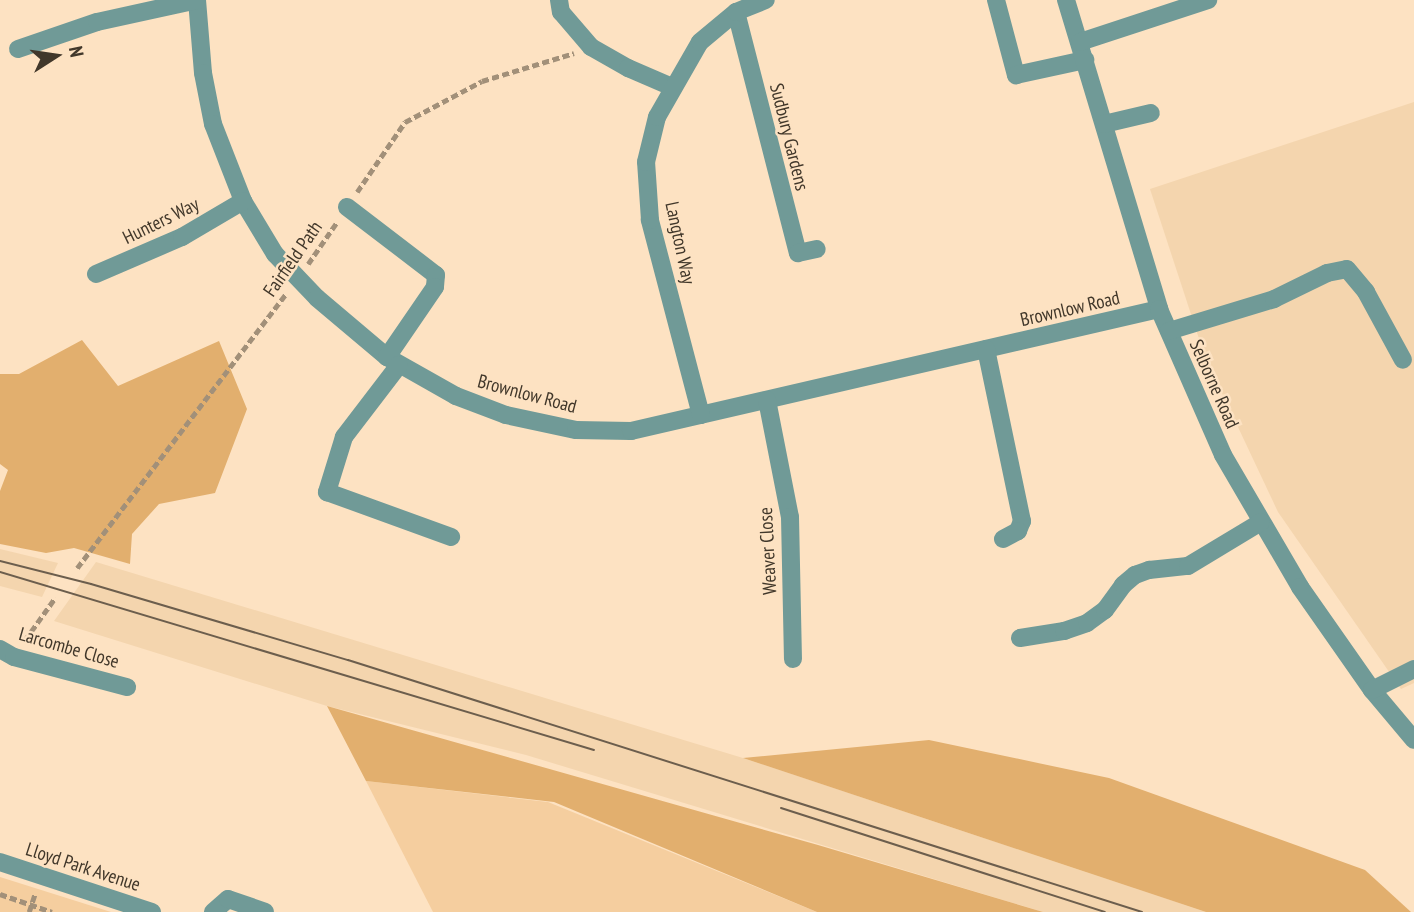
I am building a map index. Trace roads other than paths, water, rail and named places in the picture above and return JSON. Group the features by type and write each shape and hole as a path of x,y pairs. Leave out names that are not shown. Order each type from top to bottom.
{"street":[{"path":"18,49 97,22 197,0"},
{"name":"Brownlow Road","path":"197,0 207,99 243,201 259,231 298,279 393,361 466,401 545,425 605,432 631,431 1160,309"},
{"path":"559,0 561,12 591,47 628,68 672,87"},
{"name":"Langton Way","path":"701,415 650,220 646,162 657,117 700,42 736,12 766,0"},
{"path":"996,0 1016,75 1086,60"},
{"name":"Selborne Road","path":"1066,0 1160,309 1223,455 1300,587 1372,690 1414,740"},
{"path":"1080,42 1208,0"},
{"name":"Sudbury Gardens","path":"736,12 797,253 817,249"},
{"path":"1104,124 1151,113"},
{"name":"Hunters Way","path":"96,274 182,237 243,201"},
{"path":"347,207 436,275 435,286 393,361 344,437 327,492 451,537"},
{"path":"1169,331 1274,299 1327,273 1347,269 1366,292 1403,360"},
{"path":"986,349 1022,521 1018,531 1003,539"},
{"name":"Weaver Close","path":"767,400 790,517 793,659"},
{"path":"1020,638 1087,624 1105,610 1135,575 1149,570 1188,566 1261,522"},
{"name":"Larcombe Close","path":"7,653 127,687"},
{"path":"1372,690 1414,669"},
{"name":"Lloyd Park Avenue","path":"0,862 152,912"},
{"path":"213,912 228,899 265,912"}],"tram line":[{"path":"0,561 91,584 348,660 1142,912"},
{"path":"0,572 594,750"},
{"path":"781,808 1105,912"}]}
